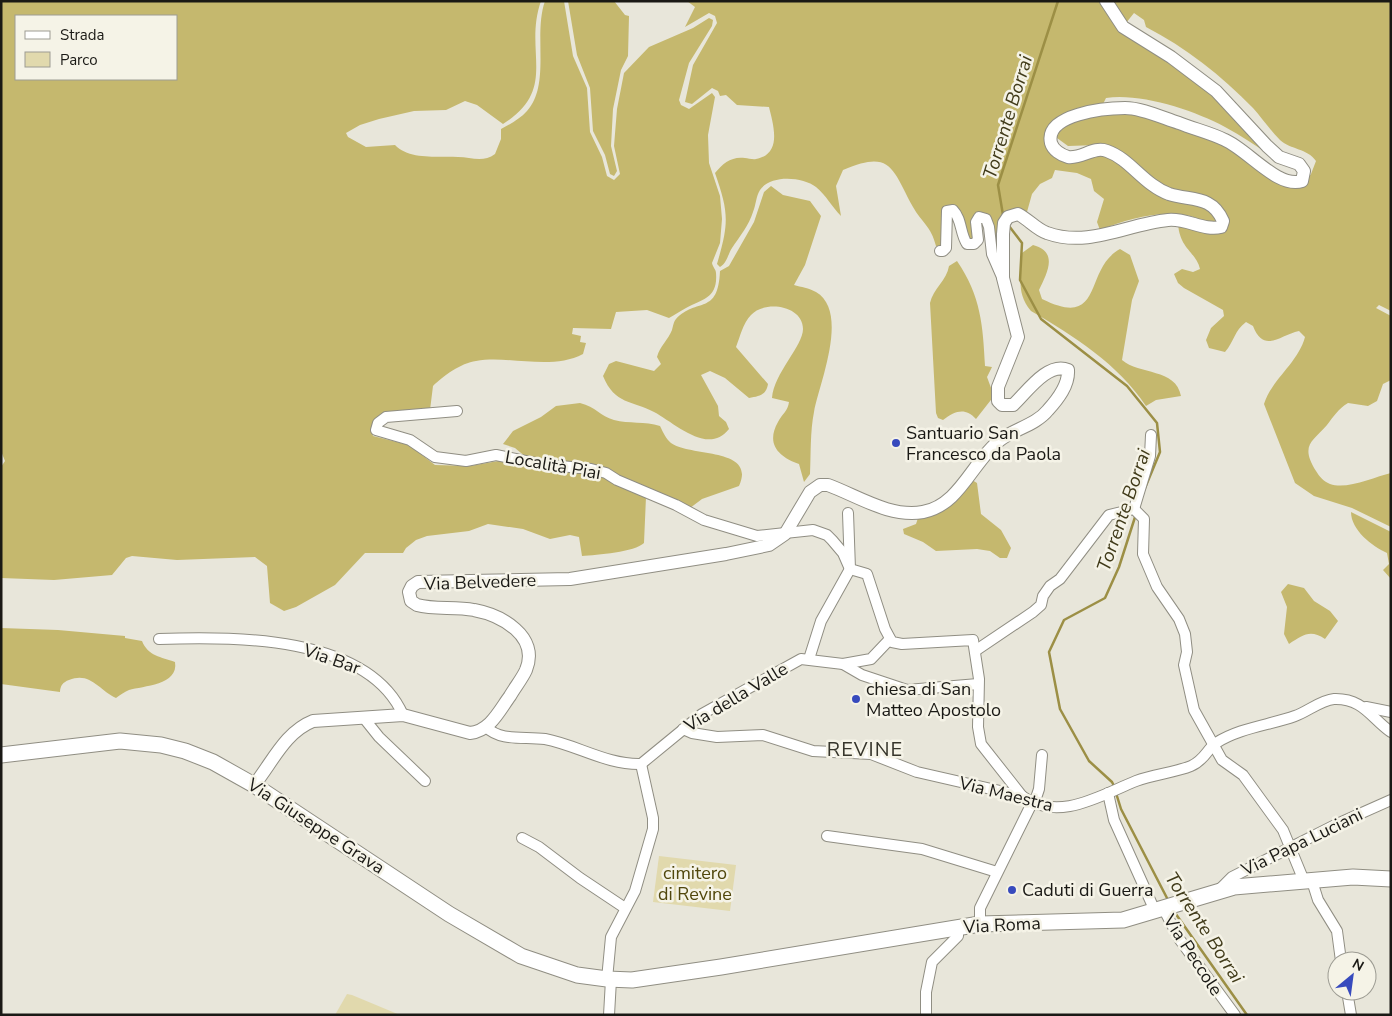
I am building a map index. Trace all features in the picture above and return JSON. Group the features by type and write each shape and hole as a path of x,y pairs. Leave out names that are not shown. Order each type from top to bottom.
{"main road":[{"name":"Via Giuseppe Grava","path":"1,755 103,742 140,742 185,751 213,762 254,785 495,942 548,967 577,975 609,979"},
{"name":"Via Roma","path":"609,979 632,980 980,924 1124,920 1182,901 1240,887 1353,877 1391,879"}],"street":[{"path":"1003,278 1006,220 1018,214 1030,220 1044,232 1064,238 1090,238 1170,220 1198,225 1210,230 1221,227 1223,221 1219,211 1209,204 1195,198 1170,194 1149,184 1116,156 1107,151 1097,149 1076,158 1064,156 1055,151 1051,142 1053,131 1057,123 1071,116 1126,108 1160,116 1226,140 1286,182 1302,181 1304,171 1298,164 1279,157 1216,91 1171,57 1123,27 1106,1"},
{"path":"784,534 810,492 820,485 828,485 888,510 911,513 939,507 950,500 983,457 1000,440 1032,424 1047,412 1069,380 1068,370 1062,368 1054,369 1044,375 1013,405 1002,406 998,402 998,387 1018,337 1003,278 992,254 989,227 986,219 979,217 976,222 978,240 974,244 967,244 963,238 957,214 953,210 946,211 946,248 943,251 940,250"},
{"name":"Località Piai","path":"457,411 386,417 378,423 376,430 410,440 435,457 466,461 496,455 540,464 598,471 640,491 676,505 704,520 757,536 784,534"},
{"path":"1136,511 1150,456 1151,435"},
{"path":"975,651 1012,628 1041,605 1043,596 1050,586 1060,579 1109,515 1136,511"},
{"path":"1136,511 1144,519 1143,554 1157,587 1178,619 1185,634 1187,652 1184,665 1194,710 1222,760 1243,775 1283,830 1318,900 1337,931 1340,951"},
{"path":"848,512 850,569"},
{"path":"784,534 813,530 827,535 843,553 850,569 867,574 890,639 895,643 973,640 978,684 978,727 981,744 1022,796"},
{"name":"Via Belvedere","path":"486,728 527,669 530,652 526,642 509,624 488,614 472,610 417,605 411,601 408,592 418,582 570,579 726,554 769,545 784,534"},
{"name":"Via della Valle","path":"641,764 702,714 782,668 801,659 809,659 822,621 850,569"},
{"name":"Via Bar","path":"159,640 214,637 274,641 335,656 358,666 374,676 393,697 403,715"},
{"path":"809,659 843,664 871,659 890,639"},
{"path":"843,664 862,675 908,690 978,684"},
{"name":"Via Maestra","path":"683,729 692,733 717,736 764,735 813,751 871,754 886,758 917,772 1022,796 1033,803 1059,808 1093,800 1129,784 1192,766 1205,758 1214,745 1242,732 1298,716 1330,700 1340,700 1365,707 1391,732"},
{"path":"1365,707 1391,712"},
{"path":"254,785 288,738 304,725 313,721 362,717 403,715 470,733 479,732 486,728 496,736 545,739 620,762 641,764 653,818 653,829 635,890 611,937 609,1015"},
{"path":"362,717 379,737 425,781"},
{"path":"980,924 980,908 1039,789 1042,755"},
{"name":"Via Peccole","path":"1110,792 1114,820 1161,908 1180,940 1235,1015"},
{"name":"Via Papa Luciani","path":"1218,891 1232,877 1336,824 1391,800"},
{"path":"827,836 922,849 997,872"},
{"path":"522,838 540,847 580,878 625,908"},
{"path":"926,1015 926,992 932,962 958,936 958,927"},
{"path":"1349,1001 1351,1015"},
{"name":"Via Peccole","path":"1223,1015 1224,1002"}],"green space":[{"name":"cimitero di Revine","path":"659,856 736,865 730,911 653,902"},
{"path":"347,994 352,995 400,1015 335,1015"}],"shaded area":[{"path":"1,1 541,1 536,19 535,83 530,97 520,111 503,124 477,105 465,101 446,110 414,111 379,119 360,125 346,133 348,137 366,147 395,145 401,150 416,155 481,159 495,154 501,139 501,129 524,114 534,100 540,73 540,29 545,1 564,1 573,56 587,88 590,132 602,157 607,176 614,180 620,174 614,146 617,109 624,73 649,47 693,28 709,18 713,20 712,26 689,63 679,100 681,105 689,109 712,93 715,97 708,135 709,163 720,196 722,219 720,243 712,263 716,272 716,281 712,293 703,300 669,318 647,310 616,312 611,329 573,328 572,334 581,336 580,342 586,343 583,354 571,359 544,362 489,360 464,364 447,374 433,386 430,410 375,422 371,430 373,436 409,445 435,465 470,466 504,460 596,473 646,497 644,543 633,549 615,553 582,556 579,537 570,535 550,539 523,529 488,524 469,531 427,536 416,540 403,553 365,553 335,585 296,607 284,611 270,603 267,566 255,557 177,560 132,556 126,558 112,575 54,580 1,578 1,467 5,461 1,451"},
{"path":"568,1 614,1 625,15 629,16 628,56 621,70 613,109 611,146 617,171 614,176 610,174 605,155 593,131 590,88 577,55"},
{"path":"687,1 1100,1 1104,8 1188,67 1274,157 1225,127 1183,109 1151,100 1120,97 1106,98 1103,104 1054,120 1049,127 1049,136 1067,153 1097,151 1190,204 1210,210 1218,217 1216,222 1185,215 1163,214 1131,219 1100,230 1097,222 1104,199 1094,191 1091,179 1077,173 1055,170 1052,178 1040,184 1032,194 1025,219 1018,215 998,225 998,250 994,248 984,215 975,238 968,241 960,214 942,214 942,249 936,246 932,234 916,212 895,173 881,162 872,162 859,164 843,170 836,186 841,216 820,190 803,181 779,179 765,185 759,192 747,226 732,248 726,261 720,267 717,264 724,238 726,218 723,198 715,173 721,166 732,159 755,159 764,156 773,145 774,130 769,107 737,105 726,95 720,96 718,91 712,88 692,104 685,102 693,65 717,23 715,16 709,13 685,27 695,7"},
{"path":"1107,1 1391,1 1391,311 1379,305 1376,308 1391,316 1391,380 1383,384 1377,401 1368,406 1348,403 1341,408 1313,440 1308,450 1316,471 1330,484 1352,484 1391,473 1391,527 1352,508 1314,496 1295,483 1264,404 1273,387 1302,346 1305,337 1299,331 1267,341 1262,339 1253,326 1246,322 1239,329 1225,352 1209,348 1206,340 1211,328 1224,316 1223,310 1178,283 1174,274 1182,269 1193,272 1200,269 1195,258 1184,244 1178,220 1210,229 1224,219 1098,145 1068,146 1057,138 1056,127 1105,111 1167,118 1281,175 1307,179 1316,161 1304,151 1289,146 1280,140 1241,96 1203,63 1146,27 1144,20 1134,13 1126,23"},
{"path":"771,186 783,195 810,201 821,216 805,265 794,285 816,292 826,302 831,315 832,331 830,349 813,420 810,474 804,482 799,464 786,458 776,449 773,437 774,430 789,402 772,398 774,389 802,336 803,329 797,315 790,310 782,307 765,307 757,310 746,322 736,347 768,384 766,391 762,394 749,398 725,378 710,371 701,375 718,406 719,416 726,422 729,429 721,436 711,439 691,435 654,412 619,397 613,392 603,376 609,364 616,361 654,371 661,364 657,357 670,334 675,320 684,312 711,300 718,285 720,271 729,266 754,222 764,192"},
{"path":"1033,245 1041,248 1046,253 1049,264 1039,290 1042,299 1062,307 1076,307 1085,302 1101,270 1109,258 1120,249 1130,255 1139,281 1132,300 1122,360 1129,365 1165,376 1178,387 1181,396 1156,400 1146,406 1135,391 1109,364 1063,330 1031,311 1026,304 1021,290 1021,276 1022,253"},
{"path":"957,261 976,299 982,324 985,366 992,367 987,377 994,396 976,419 968,413 960,412 952,414 943,420 938,418 936,413 930,303 934,293 946,276 949,266"},
{"path":"580,403 614,420 660,426 671,443 680,447 730,459 739,465 742,474 739,486 702,499 690,508 616,478 527,458 515,448 503,444 513,431 541,417 556,406"},
{"path":"972,480 977,483 981,514 1001,530 1011,548 1007,558 1000,558 990,551 977,549 936,551 923,542 904,534 903,529 916,524 919,515"},
{"path":"1351,512 1391,532 1391,579 1383,570 1389,564 1387,553 1363,537 1352,519"},
{"path":"1288,584 1304,588 1314,601 1330,611 1338,621 1325,639 1315,634 1307,634 1289,644 1284,634 1287,607 1281,592"},
{"path":"1,628 58,630 125,636 125,638 142,641 151,653 175,662 175,670 166,680 129,690 116,698 83,678 76,678 65,682 61,686 60,692 1,684"}],"waterway":[{"name":"Torrente Borrai","path":"1003,215 998,185 1058,1"},
{"name":"Torrente Borrai","path":"1009,226 1022,243 1020,280 1041,319 1127,386 1157,423 1160,452 1145,488"},
{"name":"Torrente Borrai","path":"1115,788 1112,782 1089,761 1060,709 1049,652 1064,620 1105,598 1119,567 1136,514"},
{"name":"Torrente Borrai","path":"1116,793 1121,809 1168,900"},
{"name":"Torrente Borrai","path":"1173,910 1247,1015"}],"place":[{"name":"Santuario San Francesco da Paola","path":"896,443"},
{"name":"chiesa di San Matteo Apostolo","path":"856,699"},
{"name":"Caduti di Guerra","path":"1012,890"}],"district":[{"name":"REVINE","path":"865,749"}]}
